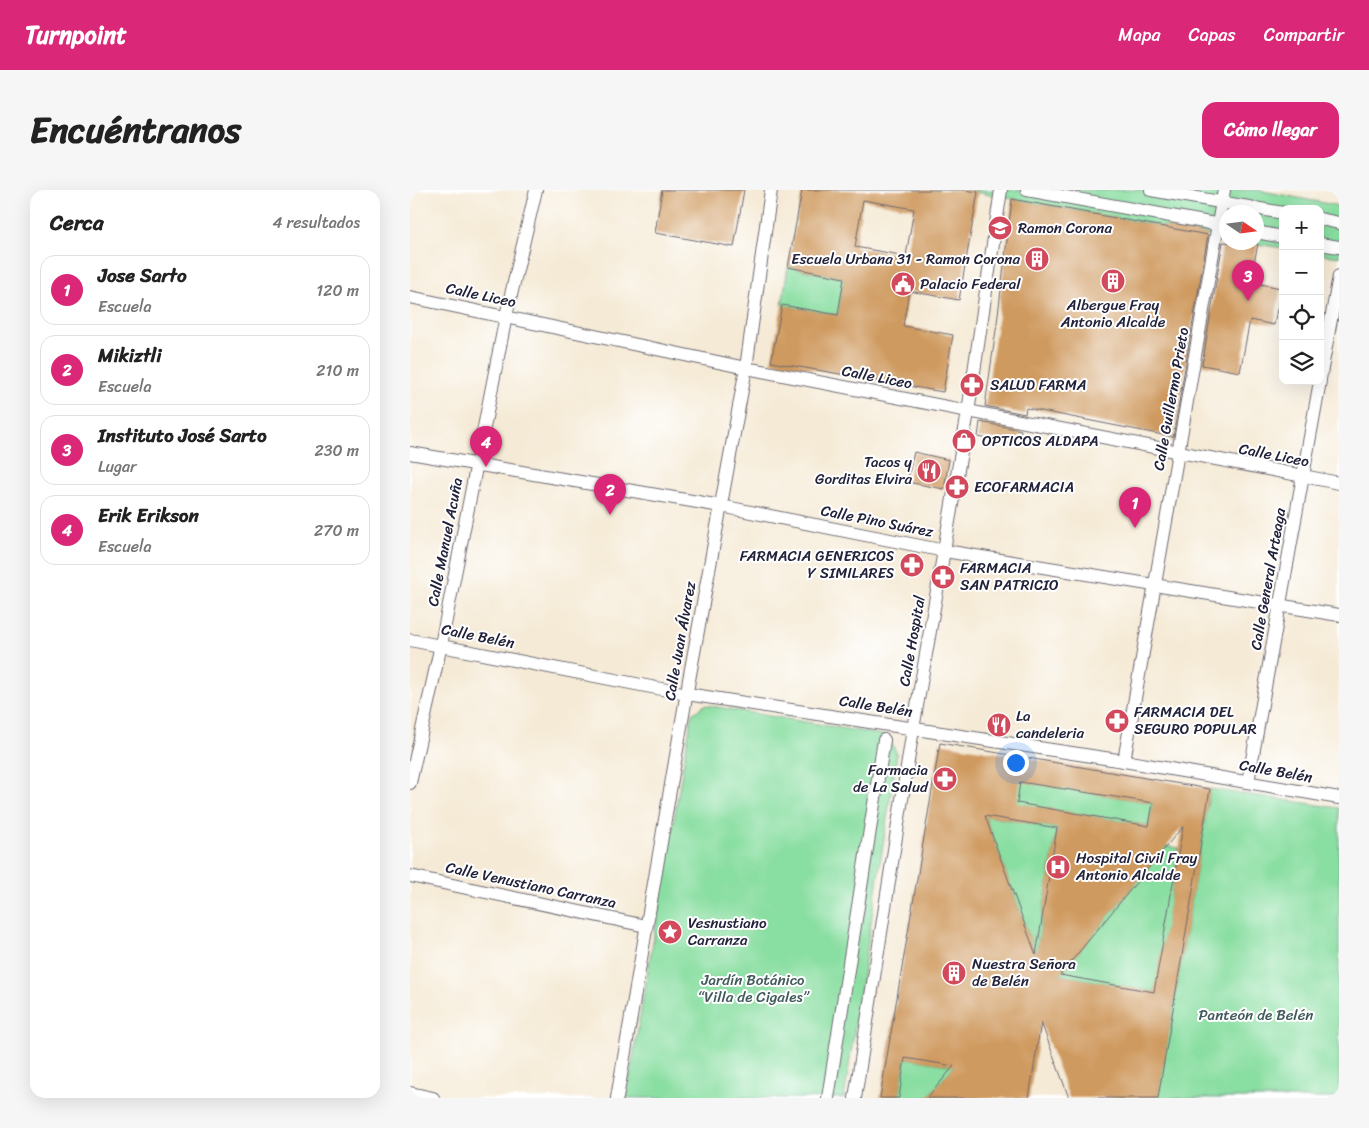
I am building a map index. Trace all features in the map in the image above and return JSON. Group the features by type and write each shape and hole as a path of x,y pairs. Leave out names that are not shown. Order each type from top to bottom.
{"street":[{"name":"Calle Manuel Acuña","path":"410,784 441,645 506,316 536,190"},
{"name":"Calle Juan Álvarez","path":"617,1098 746,368 771,190"},
{"name":"Calle Hospital","path":"855,1098 913,729 968,412 1001,190"},
{"path":"1027,190 1219,224"},
{"path":"1152,190 1223,196 1279,212"},
{"path":"1324,220 1339,223"},
{"path":"1264,233 1279,236"},
{"name":"Calle Guillermo Prieto","path":"1124,761 1178,453 1219,241"},
{"path":"1324,245 1339,247"},
{"name":"Calle General Arteaga","path":"1324,358 1339,276"},
{"name":"Calle Liceo","path":"410,297 746,368 1339,484"},
{"name":"Calle General Arteaga","path":"1248,782 1319,385"},
{"name":"Calle Pino Suárez","path":"410,453 478,463 721,506 945,551 1339,615"},
{"name":"Calle Belén","path":"410,640 687,694 1124,761 1339,798"},
{"path":"828,1098 884,740"},
{"name":"Calle Venustiano Carranza","path":"410,876 646,926"},
{"path":"410,1094 433,1098"}],"green space":[{"path":"965,190 1257,190 1339,206 1339,257 1324,255 1324,205 1279,205 1279,247 1264,245 1264,205 1219,205 1219,237"},
{"path":"788,267 844,278 838,315 782,305"},
{"name":"Jardín Botánico “Villa de Cigales”","path":"705,705 888,736 897,754 844,1098 626,1098 692,714"},
{"path":"982,775 1153,803 1149,826 979,797"},
{"name":"Panteón de Belén","path":"1210,789 1339,808 1339,1098 1158,1098"},
{"path":"985,816 1057,828 1036,955"},
{"path":"1166,846 1179,848 1155,992 1060,975"},
{"path":"905,1058 954,1066 927,1098 899,1098"}],"building":[{"path":"662,190 744,190 734,247 655,233"},
{"name":"Palacio Federal","path":"802,190 965,190 978,192 959,300 909,291 903,326 953,335 943,392 771,362 782,305 838,315 844,278 788,267","holes":["863,200 914,209 906,256 855,247"]},
{"path":"1012,199 1208,235 1173,437 1026,408 1025,414 985,406"},
{"path":"1222,250 1257,250 1250,282 1279,288 1274,325 1250,320 1240,372 1202,365"},
{"path":"980,422 1021,430 1018,444 978,437"},
{"name":"Tacos y Gorditas Elvira","path":"914,452 949,460 944,489 907,482"},
{"name":"Hospital Civil Fray Antonio Alcalde","path":"940,743 1210,789 1158,1098 1069,1098 1041,1022 1029,1098 927,1098 954,1066 905,1058 899,1098 880,1098","holes":["1020,782 1153,803 1149,826 1017,803","985,816 1057,828 1036,955","1183,826 1154,992 1060,975"]}],"place":[{"name":"Ramon Corona","path":"1000,228"},
{"name":"Escuela Urbana 31 - Ramon Corona","path":"1037,259"},
{"name":"Albergue Fray Antonio Alcalde","path":"1113,281"},
{"name":"Palacio Federal","path":"903,284"},
{"name":"Instituto José Sarto","path":"1248,301"},
{"name":"SALUD FARMA","path":"972,385"},
{"name":"OPTICOS ALDAPA","path":"964,441"},
{"name":"Erik Erikson","path":"486,467"},
{"name":"Tacos y Gorditas Elvira","path":"929,471"},
{"name":"ECOFARMACIA","path":"957,487"},
{"name":"Mikiztli","path":"610,515"},
{"name":"Jose Sarto","path":"1135,528"},
{"name":"FARMACIA GENERICOS Y SIMILARES","path":"912,565"},
{"name":"FARMACIA SAN PATRICIO","path":"943,577"},
{"name":"FARMACIA DEL SEGURO POPULAR","path":"1117,721"},
{"name":"La candeleria","path":"999,725"},
{"name":"Farmacia de La Salud","path":"945,779"},
{"name":"Hospital Civil Fray Antonio Alcalde","path":"1058,867"},
{"name":"Vesnustiano Carranza","path":"670,932"},
{"name":"Nuestra Señora de Belén","path":"954,973"}]}
